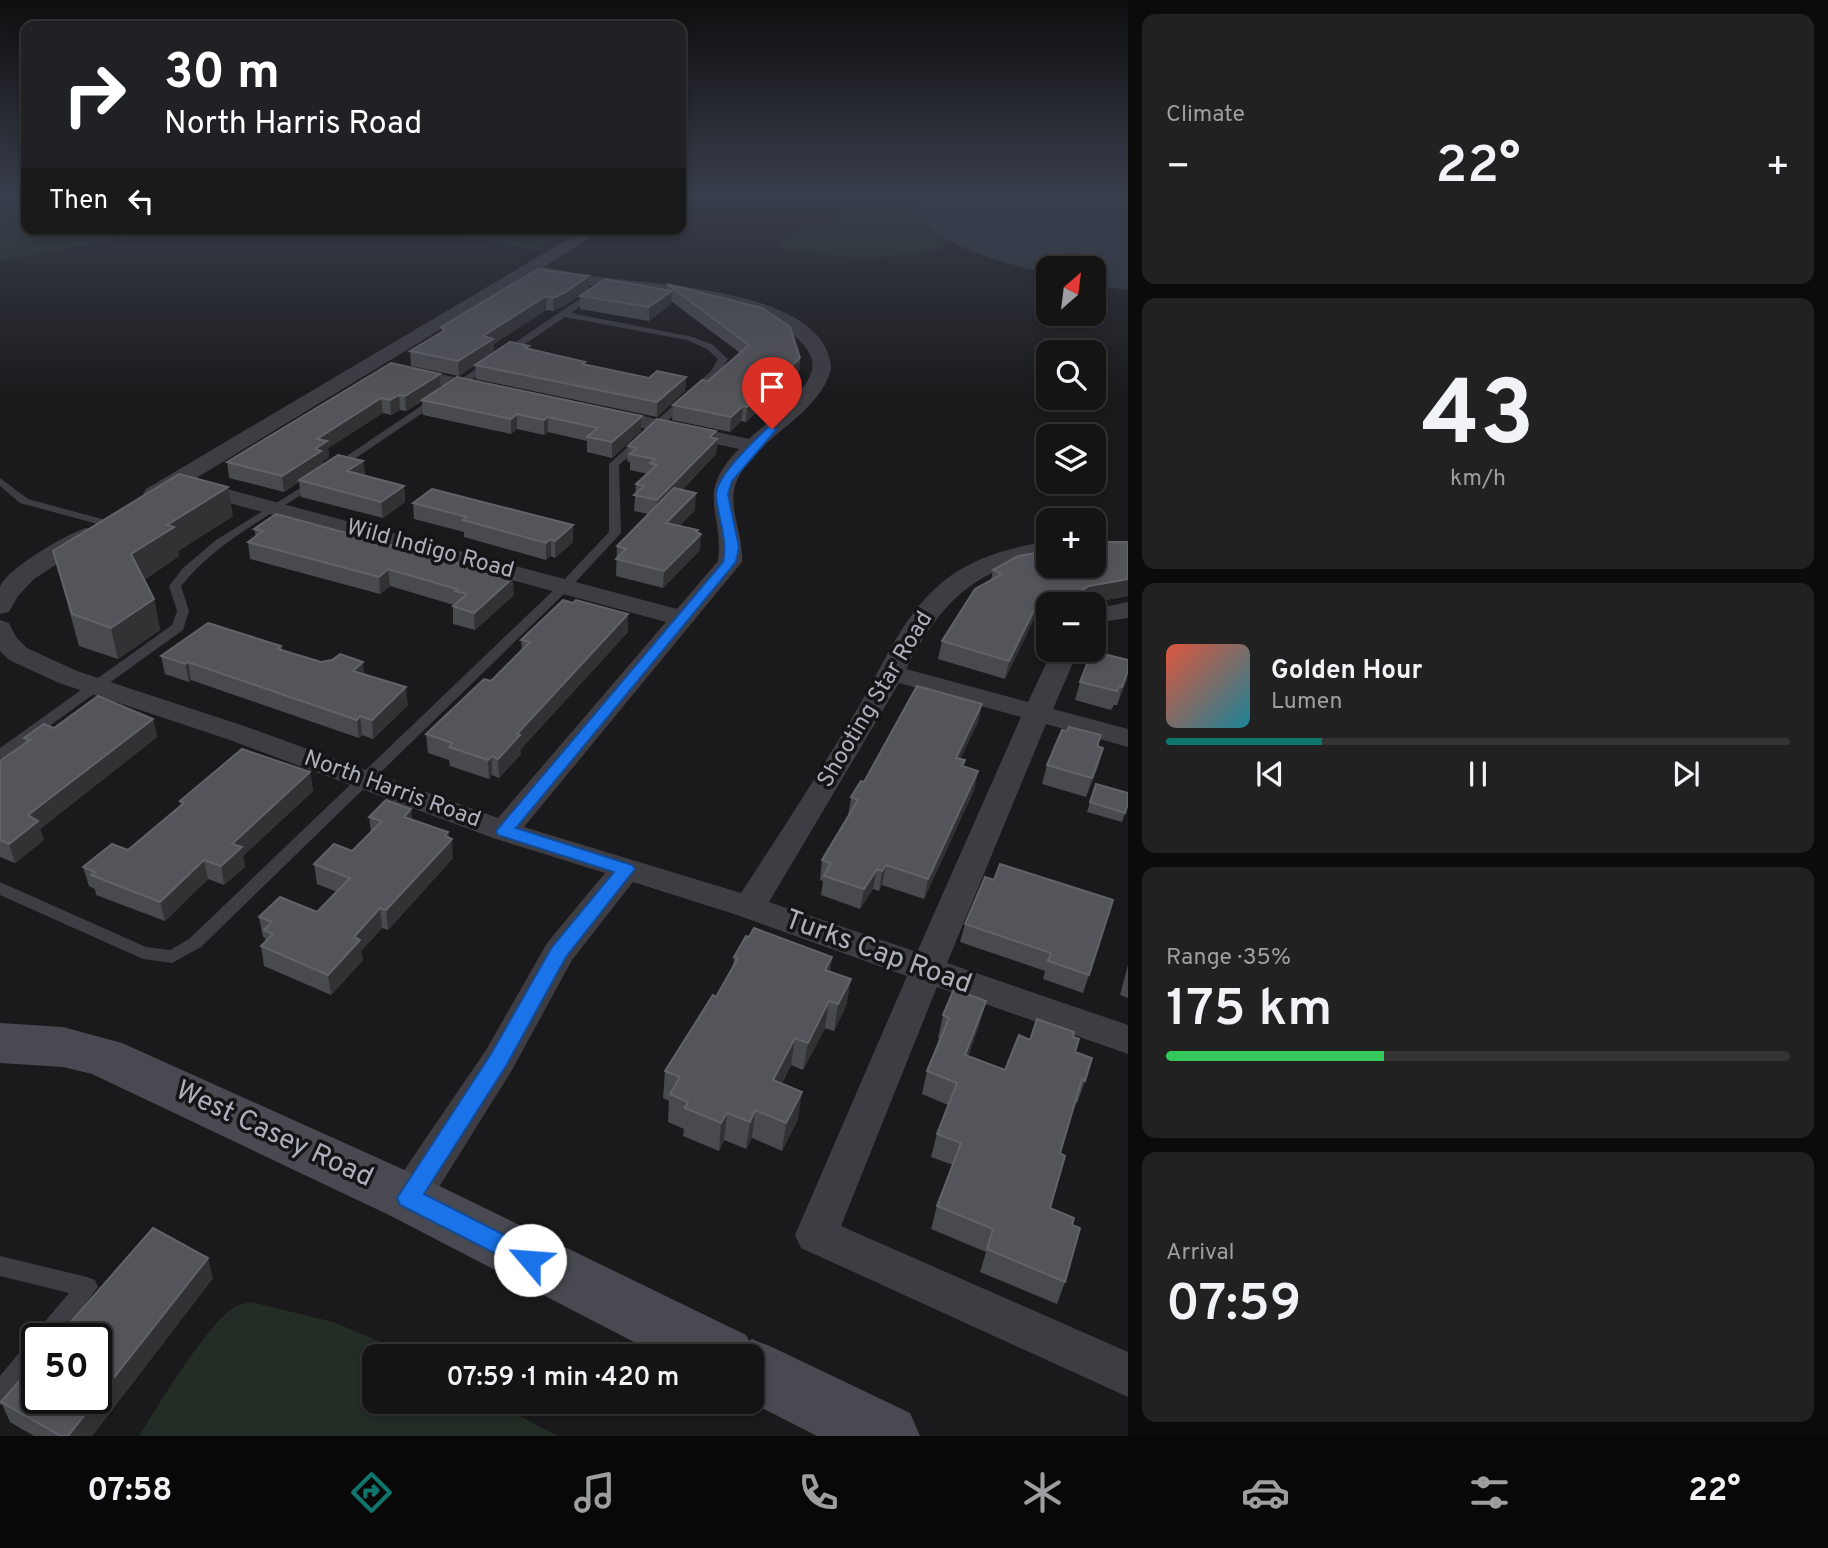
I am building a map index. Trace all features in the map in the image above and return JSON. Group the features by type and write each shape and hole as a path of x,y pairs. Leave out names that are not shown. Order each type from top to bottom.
{"main road":[{"name":"West Casey Road","path":"0,1043 63,1047 104,1057 409,1198 700,1344"},
{"path":"764,1376 887,1436"}],"street":[{"path":"141,502 540,264"},
{"path":"505,831 730,562 733,547 722,494 726,481 754,446 806,395 819,377 820,357 809,339 784,320 726,298 678,289 609,284 530,270"},
{"path":"370,365 512,395"},
{"path":"591,411 754,446"},
{"name":"Wild Indigo Road","path":"177,481 684,619"},
{"path":"0,607 4,596 23,574 111,520"},
{"name":"Shooting Star Road","path":"749,907 929,610 965,577 999,561 1036,551"},
{"path":"1106,614 1128,610"},
{"name":"North Harris Road","path":"0,628 4,640 18,654 97,687 505,831 626,869"},
{"path":"1060,662 925,970 816,1235 1128,1375"},
{"path":"892,673 1128,738"},
{"path":"409,1198 499,1060 559,952 626,869"},
{"name":"Turks Cap Road","path":"626,869 749,907 1128,1040"}],"lane":[{"path":"0,755 178,627 183,611 175,586 185,570 218,544 276,508 609,284"},
{"path":"0,888 143,953 172,957 195,943 565,586 615,533 614,464 721,366 723,359 703,342 564,314"},
{"path":"0,481 5,494 37,505 111,520"},
{"path":"0,1266 87,1287 58,1323"},
{"path":"0,1394 21,1368"}],"shaded area":[{"path":"1010,264 1036,264 1036,271 1020,267"},
{"path":"1106,264 1128,264 1128,290 1106,287"},
{"path":"251,1302 333,1322 385,1344 362,1344 362,1414 516,1414 558,1436 139,1436 198,1346 236,1306"}],"building":[{"path":"538,269 589,276 564,293 553,298 546,296 483,336 493,339 458,361 410,351 445,330 441,327"},
{"path":"605,279 672,291 649,307 580,296"},
{"path":"667,284 762,308 790,327 800,358 747,407 743,406 731,417 673,405 702,380 708,381 749,345"},
{"path":"510,342 585,362 582,364 649,378 657,371 686,377 657,402 475,365"},
{"path":"391,363 440,374 405,396 399,395 390,400 381,398 317,439 327,441 315,449 321,451 282,476 227,462"},
{"path":"457,377 642,416 612,442 587,437 598,428 548,417 544,420 517,414 511,419 422,400"},
{"path":"657,419 716,431 710,437 717,439 657,500 634,495 644,486 636,484 657,465 650,463 655,459 630,454 637,448 628,446"},
{"path":"338,455 363,461 347,471 404,486 381,502 299,480"},
{"path":"179,474 228,487 167,525 174,527 131,554 154,599 111,628 72,614 53,551"},
{"path":"674,488 696,493 666,523 698,530 696,532 701,534 664,571 616,559 626,549 617,546"},
{"path":"432,489 573,525 555,541 551,539 546,543 463,520 467,517 413,503"},
{"path":"276,514 513,578 474,613 453,606 467,594 455,591 457,589 388,569 379,577 248,542 263,531 254,529"},
{"path":"1106,542 1128,542 1128,579 1089,586 1079,592 1036,592 1036,606 1009,661 942,641 975,589 1002,574 993,570 1018,556 1036,553 1036,578 1106,578"},
{"path":"563,600 573,603 576,600 628,614 517,734 520,735 498,759 492,756 488,760 449,747 452,743 426,734 484,679 491,681 530,642 521,640"},
{"path":"208,623 321,662 332,660 340,654 363,662 353,671 406,687 372,720 360,716 357,720 188,662 185,664 161,656"},
{"path":"1106,654 1128,660 1128,671 1122,687 1119,686 1117,691 1080,682 1088,662 1106,662"},
{"path":"917,686 982,704 956,758 965,760 962,766 978,771 928,879 886,865 882,871 877,869 864,889 824,876 831,863 822,860 858,800 851,797 861,781 864,782"},
{"path":"98,696 153,719 28,815 38,821 9,844 0,840 0,761 30,740 24,738 44,724 54,728"},
{"path":"1069,727 1101,735 1097,746 1103,748 1092,778 1047,765 1062,730 1067,731"},
{"path":"242,749 310,772 232,844 242,847 221,866 204,860 160,902 91,875 95,872 83,867 112,844 128,850 184,803 180,801"},
{"path":"1096,784 1128,793 1125,813 1090,802"},
{"path":"386,800 411,809 404,817 448,832 445,836 452,839 386,910 380,908 354,937 360,940 328,975 261,946 273,934 264,930 272,922 259,917 280,897 317,912 350,878 314,864 334,844 352,851 382,821 369,817"},
{"path":"1000,864 1113,900 1089,975 1048,961 1051,953 965,924 985,877 994,880"},
{"path":"754,928 832,957 825,970 851,979 838,1004 829,1001 808,1043 795,1038 773,1080 802,1092 786,1123 755,1110 750,1122 727,1113 721,1123 685,1108 688,1102 670,1094 680,1077 665,1071 713,995 716,997 738,958 734,957"},
{"path":"954,989 986,1001 965,1055 1005,1070 1019,1035 1030,1040 1037,1019 1074,1032 1073,1037 1079,1039 1075,1052 1092,1058 1085,1081 1082,1079 1060,1153 1065,1156 1050,1208 1074,1218 1072,1225 1080,1228 1065,1282 987,1249 993,1229 937,1206 961,1143 937,1134 957,1083 927,1071 949,1018 943,1015"},
{"path":"153,1228 208,1258 112,1380 112,1323 70,1323"},
{"path":"21,1379 21,1413 1,1402"},
{"path":"22,1414 85,1414 68,1436 61,1436"}],"route":[{"path":"530,1260 409,1198 499,1060 559,952 626,869 505,831 730,562 733,547 722,494 726,481 754,446 772,429"}]}
